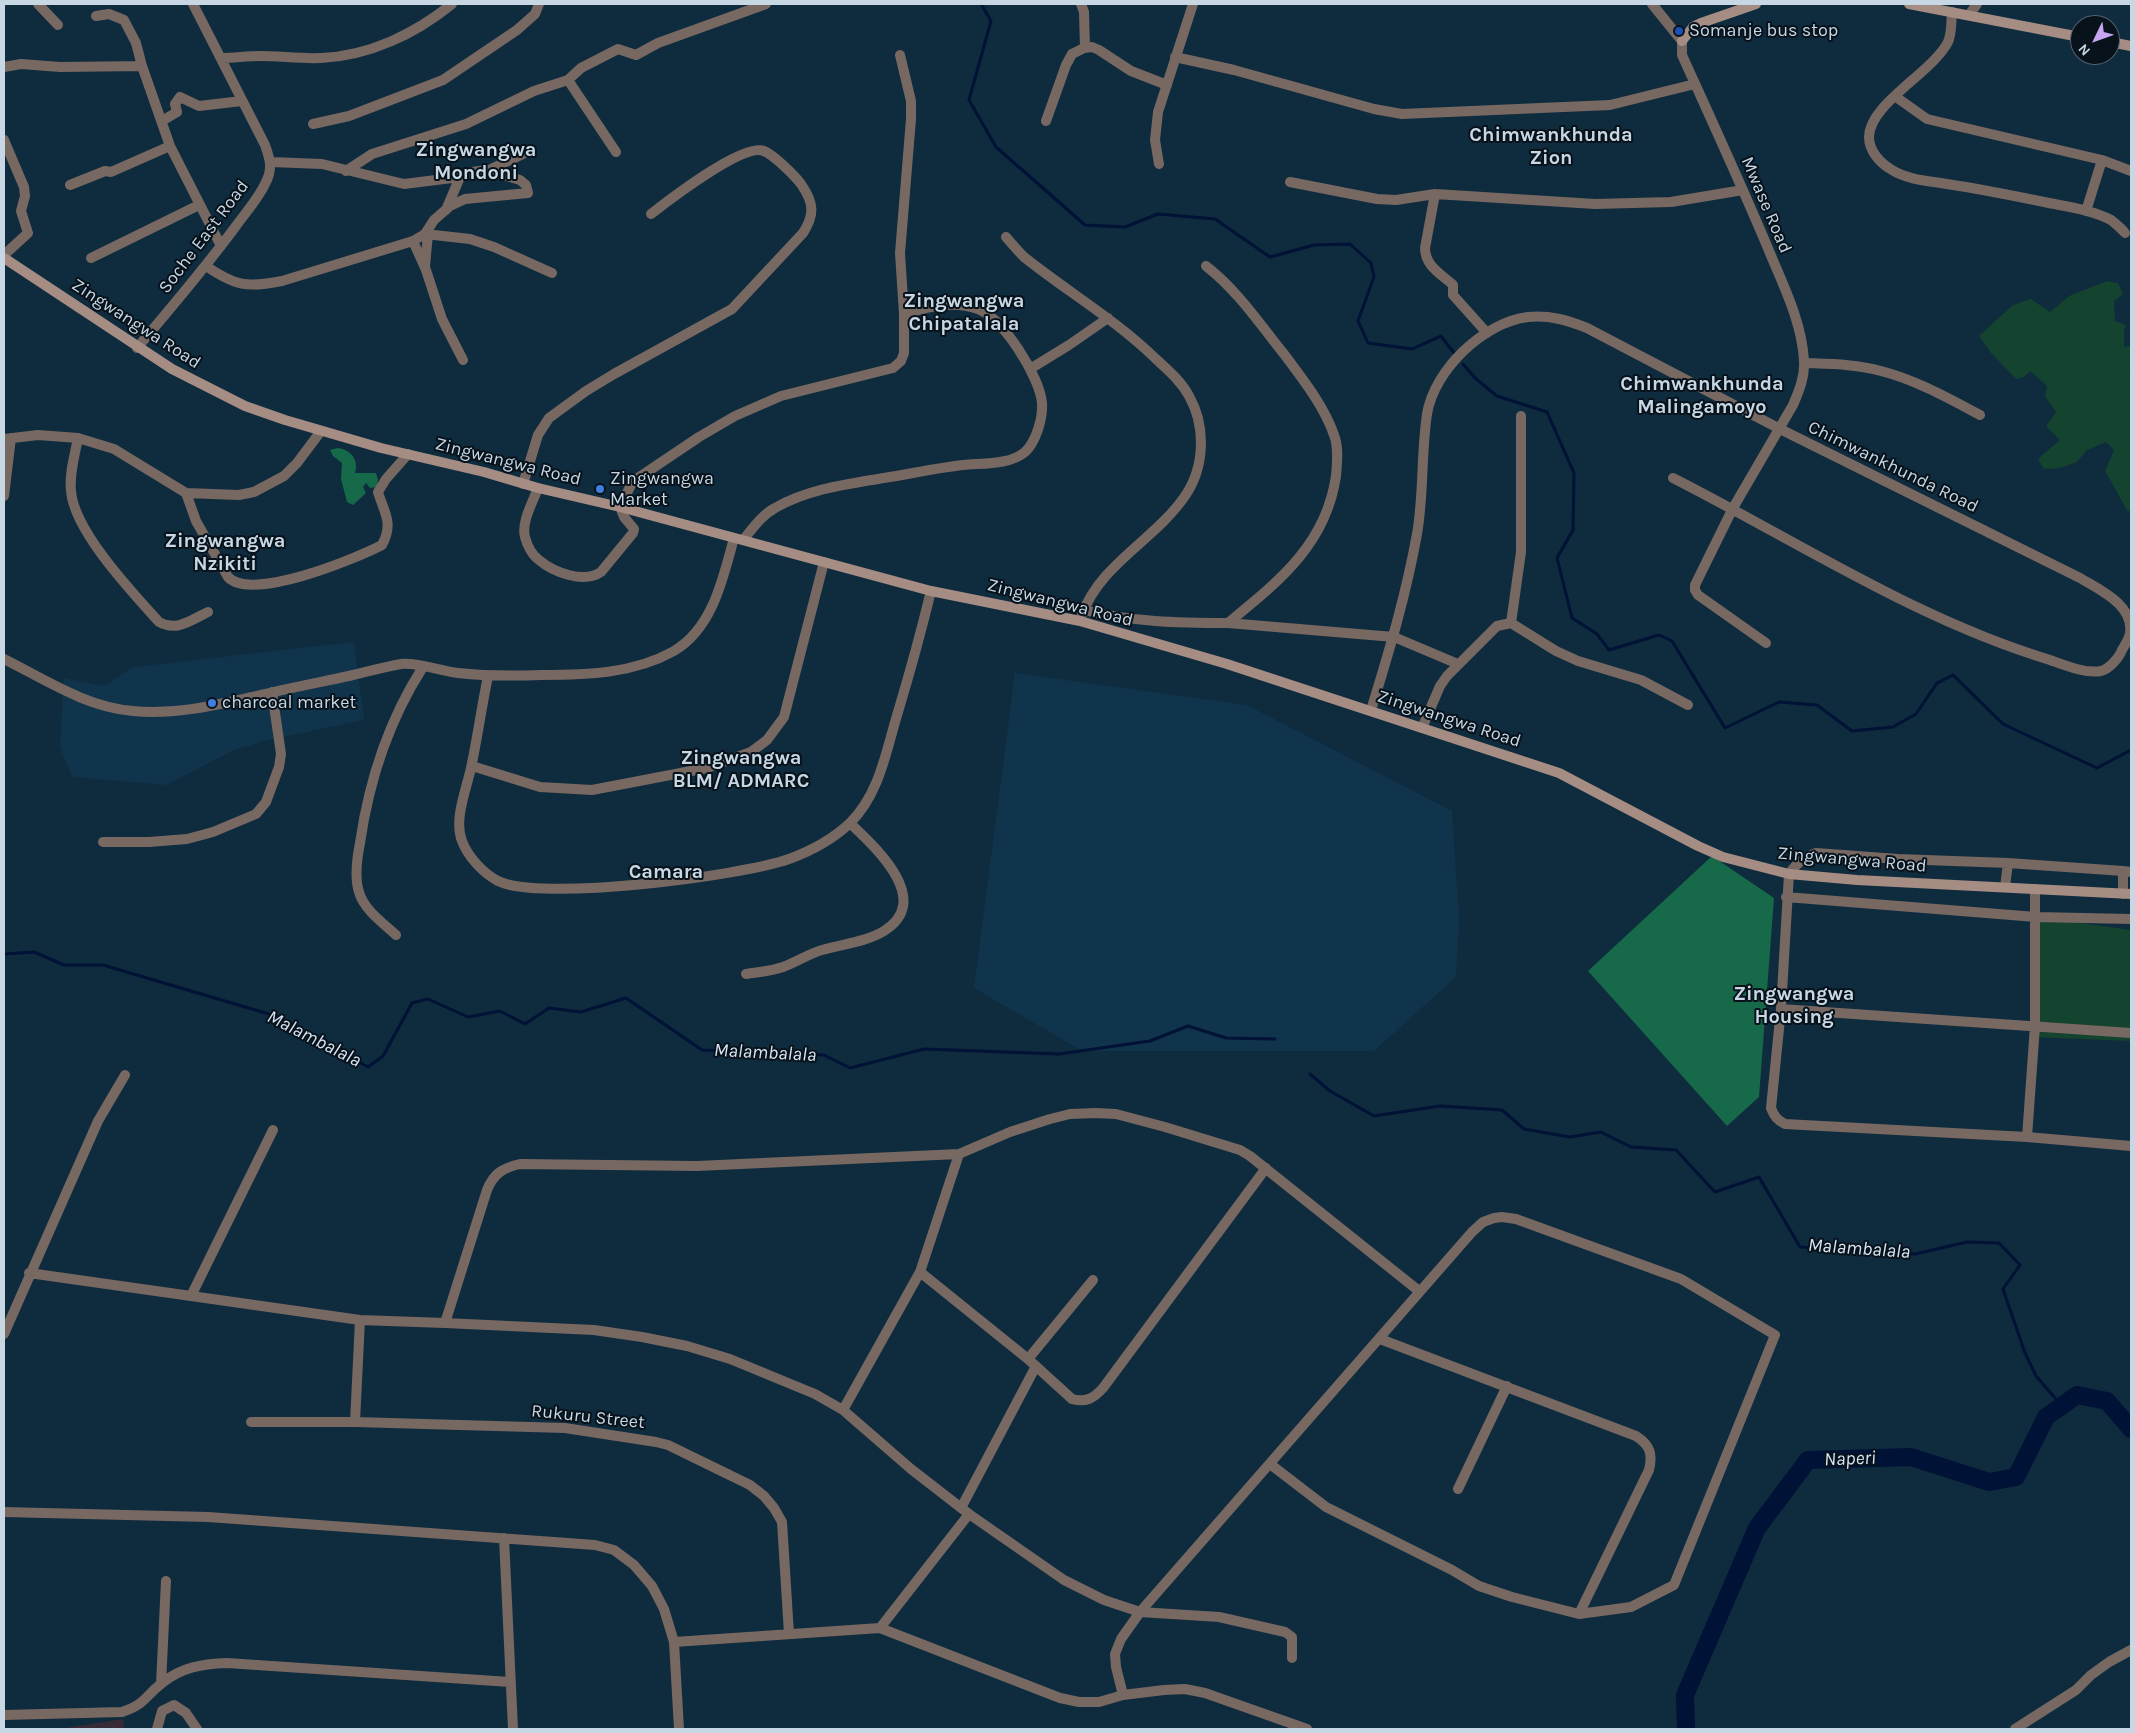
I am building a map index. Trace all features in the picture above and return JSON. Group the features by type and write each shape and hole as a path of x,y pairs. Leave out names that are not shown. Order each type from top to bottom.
{"street":[{"path":"38,4 58,25"},
{"path":"193,4 265,145 271,162 322,164 404,184 460,177 472,172 489,170 523,154"},
{"path":"221,58 260,56 320,58 360,53 430,22 452,4"},
{"path":"313,124 349,116 443,80 517,30 535,14 539,4"},
{"path":"346,171 372,154 466,124 534,91 568,80 581,68 618,49 636,56 658,43 766,4"},
{"path":"1081,4 1084,12 1086,48"},
{"path":"1159,164 1155,146 1155,129 1175,57 1193,4"},
{"name":"Mwase Road","path":"1652,4 1682,41 1682,55 1743,190 1793,310 1800,335 1804,363 1801,387 1780,429 1733,508 1695,585 1698,596 1766,643"},
{"path":"1682,41 1693,27 1756,4"},
{"path":"1909,4 2070,34"},
{"path":"1969,15 1977,4"},
{"path":"1952,12 1948,42 1896,97 1879,110 1871,124 1869,138 1872,150 1880,162 1893,171 1916,179 1997,192 2086,211 2110,220 2125,232"},
{"path":"96,16 109,14 124,20 136,43 142,66 170,146 221,246"},
{"path":"1046,121 1066,64 1072,54 1086,48 1092,47 1099,50 1136,74 1167,85"},
{"path":"538,488 524,527 524,536 532,553 548,567 587,578 595,576 633,532 634,529 624,518 620,507 631,486 638,478 699,437 735,416 781,396 893,368 897,365 904,353 904,314 900,253 911,118 911,101 900,55"},
{"path":"1175,57 1242,72 1374,109 1402,114 1610,104 1696,84"},
{"path":"4,67 21,64 60,67 142,66"},
{"path":"568,80 616,152"},
{"path":"162,121 177,112 175,104 180,97 199,106 242,101"},
{"path":"1896,97 1927,119 2102,160 2131,171"},
{"path":"4,140 24,187 25,196 21,211 28,233 4,257"},
{"path":"70,185 105,170 111,172 170,146"},
{"path":"523,484 538,436 549,418 586,391 614,374 732,309 803,233 810,222 812,212 806,191 798,181 773,157 764,151 758,151 743,156 701,177 652,214"},
{"path":"2086,211 2102,160"},
{"name":"Soche East Road","path":"137,348 221,246 266,182 271,162"},
{"path":"424,267 427,234 434,220 446,210 465,199 528,193 526,185 520,180 489,170"},
{"path":"446,210 460,177"},
{"path":"1290,182 1377,199 1396,200 1434,194 1594,204 1671,202 1743,190"},
{"path":"1434,194 1425,256 1436,272 1453,285 1453,295 1488,333"},
{"path":"91,258 199,205"},
{"path":"206,266 240,285 260,286 413,241 427,234 478,242 552,273"},
{"path":"1006,237 1022,255 1108,318 1177,378 1188,395 1199,423 1201,457 1195,479 1185,497 1162,522 1099,582 1090,595 1080,621"},
{"path":"413,241 442,319 463,360"},
{"name":"Zingwangwa Road","path":"4,257 137,348 202,386 245,406 321,431 408,454 620,507 931,591 1080,621 1227,664 1559,773 1717,855 1789,874 1857,880 2127,894"},
{"path":"1206,266 1226,281 1241,298 1300,377 1326,417 1335,437 1337,464 1334,488 1323,520 1307,547 1283,576 1228,623"},
{"path":"4,659 71,694 104,707 158,713 219,705 404,664 488,676 572,675 634,668 654,661 676,650 699,628 710,611 739,539 762,517 775,508 813,493 856,483 962,465 1007,460 1020,456 1029,447 1037,434 1042,412 1039,391 1030,369 1002,327 990,314 979,309 947,304 904,314"},
{"name":"Chimwankhunda Road","path":"1371,710 1394,637 1417,534 1422,496 1427,413 1433,394 1456,358 1488,333 1506,323 1526,317 1546,316 1563,319 1587,328 1780,429 2053,564 2109,595 2120,605 2129,618 2130,634 2121,654 2102,671 2090,671 2049,660 1979,636 1865,583 1733,508 1673,478"},
{"path":"1030,369 1108,318"},
{"path":"1804,363 1850,365 1880,370 1925,387 1980,415"},
{"path":"1510,623 1521,552 1521,416"},
{"path":"4,496 8,439 38,435 78,438 114,449 186,493 239,495 254,492 270,485 297,463 321,431"},
{"path":"78,438 71,490 76,512 93,541 116,572 159,622 168,627 177,627 208,612"},
{"path":"186,493 196,521 232,583 238,585 280,582 312,574 382,545 387,537 389,523 378,492 383,483 408,454"},
{"path":"472,766 540,787 592,790 707,768 751,752 767,740 784,717 824,562"},
{"path":"488,676 472,766 464,789 459,828 462,840 480,868 498,881 517,887 547,889 597,887 736,872 801,854 836,834 866,804 878,780 916,652 931,591"},
{"path":"1084,610 1110,617 1165,623 1228,623 1394,637 1458,664"},
{"path":"1422,728 1440,686 1458,664 1497,626 1510,623 1556,651 1578,661 1641,680 1688,705"},
{"path":"396,935 366,906 362,899 357,880 357,859 368,797 377,764 401,705 423,667"},
{"path":"103,842 149,842 187,839 213,832 256,814 266,802 279,767 281,754 272,692"},
{"path":"746,974 784,967 814,952 869,937 884,931 893,924 904,900 902,888 880,853 850,822"},
{"path":"2127,894 2127,872 2008,862 1898,859 1816,853 1797,863 1789,874 1786,897 1781,1009 1771,1108 1778,1121 1785,1124 2131,1146"},
{"path":"2006,887 2008,862"},
{"path":"2027,1138 2035,1026 2035,889"},
{"path":"1786,897 2036,917 2131,919"},
{"path":"1781,1009 2131,1034"},
{"path":"4,1334 29,1273 98,1121 125,1075"},
{"path":"445,1322 491,1180 498,1171 507,1167 520,1164 697,1166 959,1154 1010,1132 1050,1118 1070,1114 1095,1113 1116,1114 1240,1150 1266,1168 1419,1291"},
{"path":"192,1296 273,1130"},
{"path":"843,1410 920,1272 959,1154"},
{"path":"920,1272 1032,1362 1072,1399 1080,1401 1095,1396 1266,1168"},
{"path":"1123,1695 1116,1667 1116,1654 1121,1640 1140,1612 1419,1291 1483,1222 1502,1217 1516,1219 1681,1279 1775,1335 1674,1586 1631,1607 1579,1614 1512,1597 1478,1586 1452,1570 1326,1507 1270,1464"},
{"path":"29,1273 360,1320 445,1322 594,1330 688,1346 730,1359 806,1390 843,1410 904,1464 965,1511 1064,1580 1104,1600 1140,1612 1219,1617 1285,1632 1292,1637 1292,1658"},
{"path":"880,1628 965,1511 1032,1362 1093,1280"},
{"path":"355,1422 360,1320"},
{"path":"1380,1338 1636,1436 1649,1446 1651,1453 1649,1470 1579,1614"},
{"path":"1458,1489 1507,1386"},
{"name":"Rukuru Street","path":"252,1422 355,1422 565,1428 668,1445 750,1485 769,1502 782,1522 789,1634"},
{"path":"4,1512 208,1518 595,1545 614,1550 634,1565 652,1586 664,1609 674,1642 678,1729"},
{"path":"504,1538 513,1729"},
{"path":"161,1684 166,1581"},
{"path":"674,1642 880,1628 1060,1698 1079,1702 1099,1702 1123,1695 1185,1689 1205,1693 1307,1729"},
{"path":"2015,1729 2076,1690 2091,1675 2109,1662 2131,1650"},
{"path":"4,1715 122,1712 136,1707 150,1697 161,1684 193,1665 227,1663 510,1682"},
{"path":"157,1729 162,1711 174,1705 186,1713 197,1729"}],"shaded area":[{"name":"charcoal market","path":"354,642 364,720 264,741 234,750 166,785 72,777 60,747 64,678 104,686 133,667"},
{"path":"1015,673 1247,705 1452,811 1459,919 1456,977 1374,1051 1082,1051 974,988"},
{"path":"123,1719 124,1729 59,1729"}],"green space":[{"path":"2107,281 2118,283 2123,294 2114,301 2115,321 2126,325 2124,347 2131,346 2131,368 2129,371 2131,374 2131,509 2128,512 2105,471 2114,450 2106,442 2087,450 2077,462 2060,468 2044,469 2038,459 2060,440 2046,426 2056,412 2045,396 2047,386 2030,371 2024,377 2016,379 1991,353 1979,336 2013,305 2031,299 2050,312 2069,296"},
{"path":"338,448 351,454 356,464 355,473 376,473 378,480 377,487 370,488 366,483 363,487 366,493 353,505 347,502 341,479 342,463 333,456 330,450"},
{"path":"1712,856 1774,898 1759,1097 1727,1126 1588,971"},
{"path":"2036,917 2131,930 2131,1041 2029,1037"}],"waterway":[{"path":"981,4 991,21 969,100 996,147 1085,225 1125,227 1158,214 1215,219 1270,257 1314,245 1350,244 1371,263 1374,277 1358,321 1368,343 1412,349 1441,336 1454,353"},
{"path":"1463,364 1475,378 1497,396 1547,412 1574,473 1573,530 1557,558 1572,618 1597,634 1609,650 1659,635 1672,641 1725,728 1779,702 1817,705 1852,731 1893,727 1916,714 1937,683 1953,675 2003,724 2097,768 2131,750"},
{"name":"Malambalala","path":"4,954 34,952 64,965 103,965 279,1017 368,1067 383,1056 412,1003 428,999 468,1017 500,1011 525,1024 549,1008 581,1012 626,998 702,1050 824,1055 850,1068 924,1049 1059,1054 1150,1041 1188,1026 1226,1038 1275,1039"},
{"name":"Malambalala","path":"1310,1074 1330,1091 1374,1116 1440,1106 1502,1110 1524,1129 1570,1137 1601,1132 1631,1147 1676,1150 1715,1192 1759,1177 1800,1247 1915,1254 1967,1242 1999,1243 2020,1265 2003,1289 2025,1353 2036,1376 2062,1406"},
{"name":"Naperi","path":"1686,1729 1685,1695 1757,1528 1808,1460 1911,1457 1989,1482 2016,1477 2046,1417 2077,1395 2107,1401 2131,1429"}],"place":[{"name":"Somanje bus stop","path":"1679,31"},
{"name":"Zingwangwa Market","path":"600,489"},
{"name":"charcoal market","path":"212,703"}],"district":[{"name":"Chimwankhunda Zion","path":"1551,146"},
{"name":"Zingwangwa Mondoni","path":"476,162"},
{"name":"Zingwangwa Chipatalala","path":"964,312"},
{"name":"Chimwankhunda Malingamoyo","path":"1702,396"},
{"name":"Zingwangwa Nzikiti","path":"225,552"},
{"name":"Zingwangwa BLM/ ADMARC","path":"741,770"},
{"name":"Camara","path":"666,872"},
{"name":"Zingwangwa Housing","path":"1794,1006"}]}
